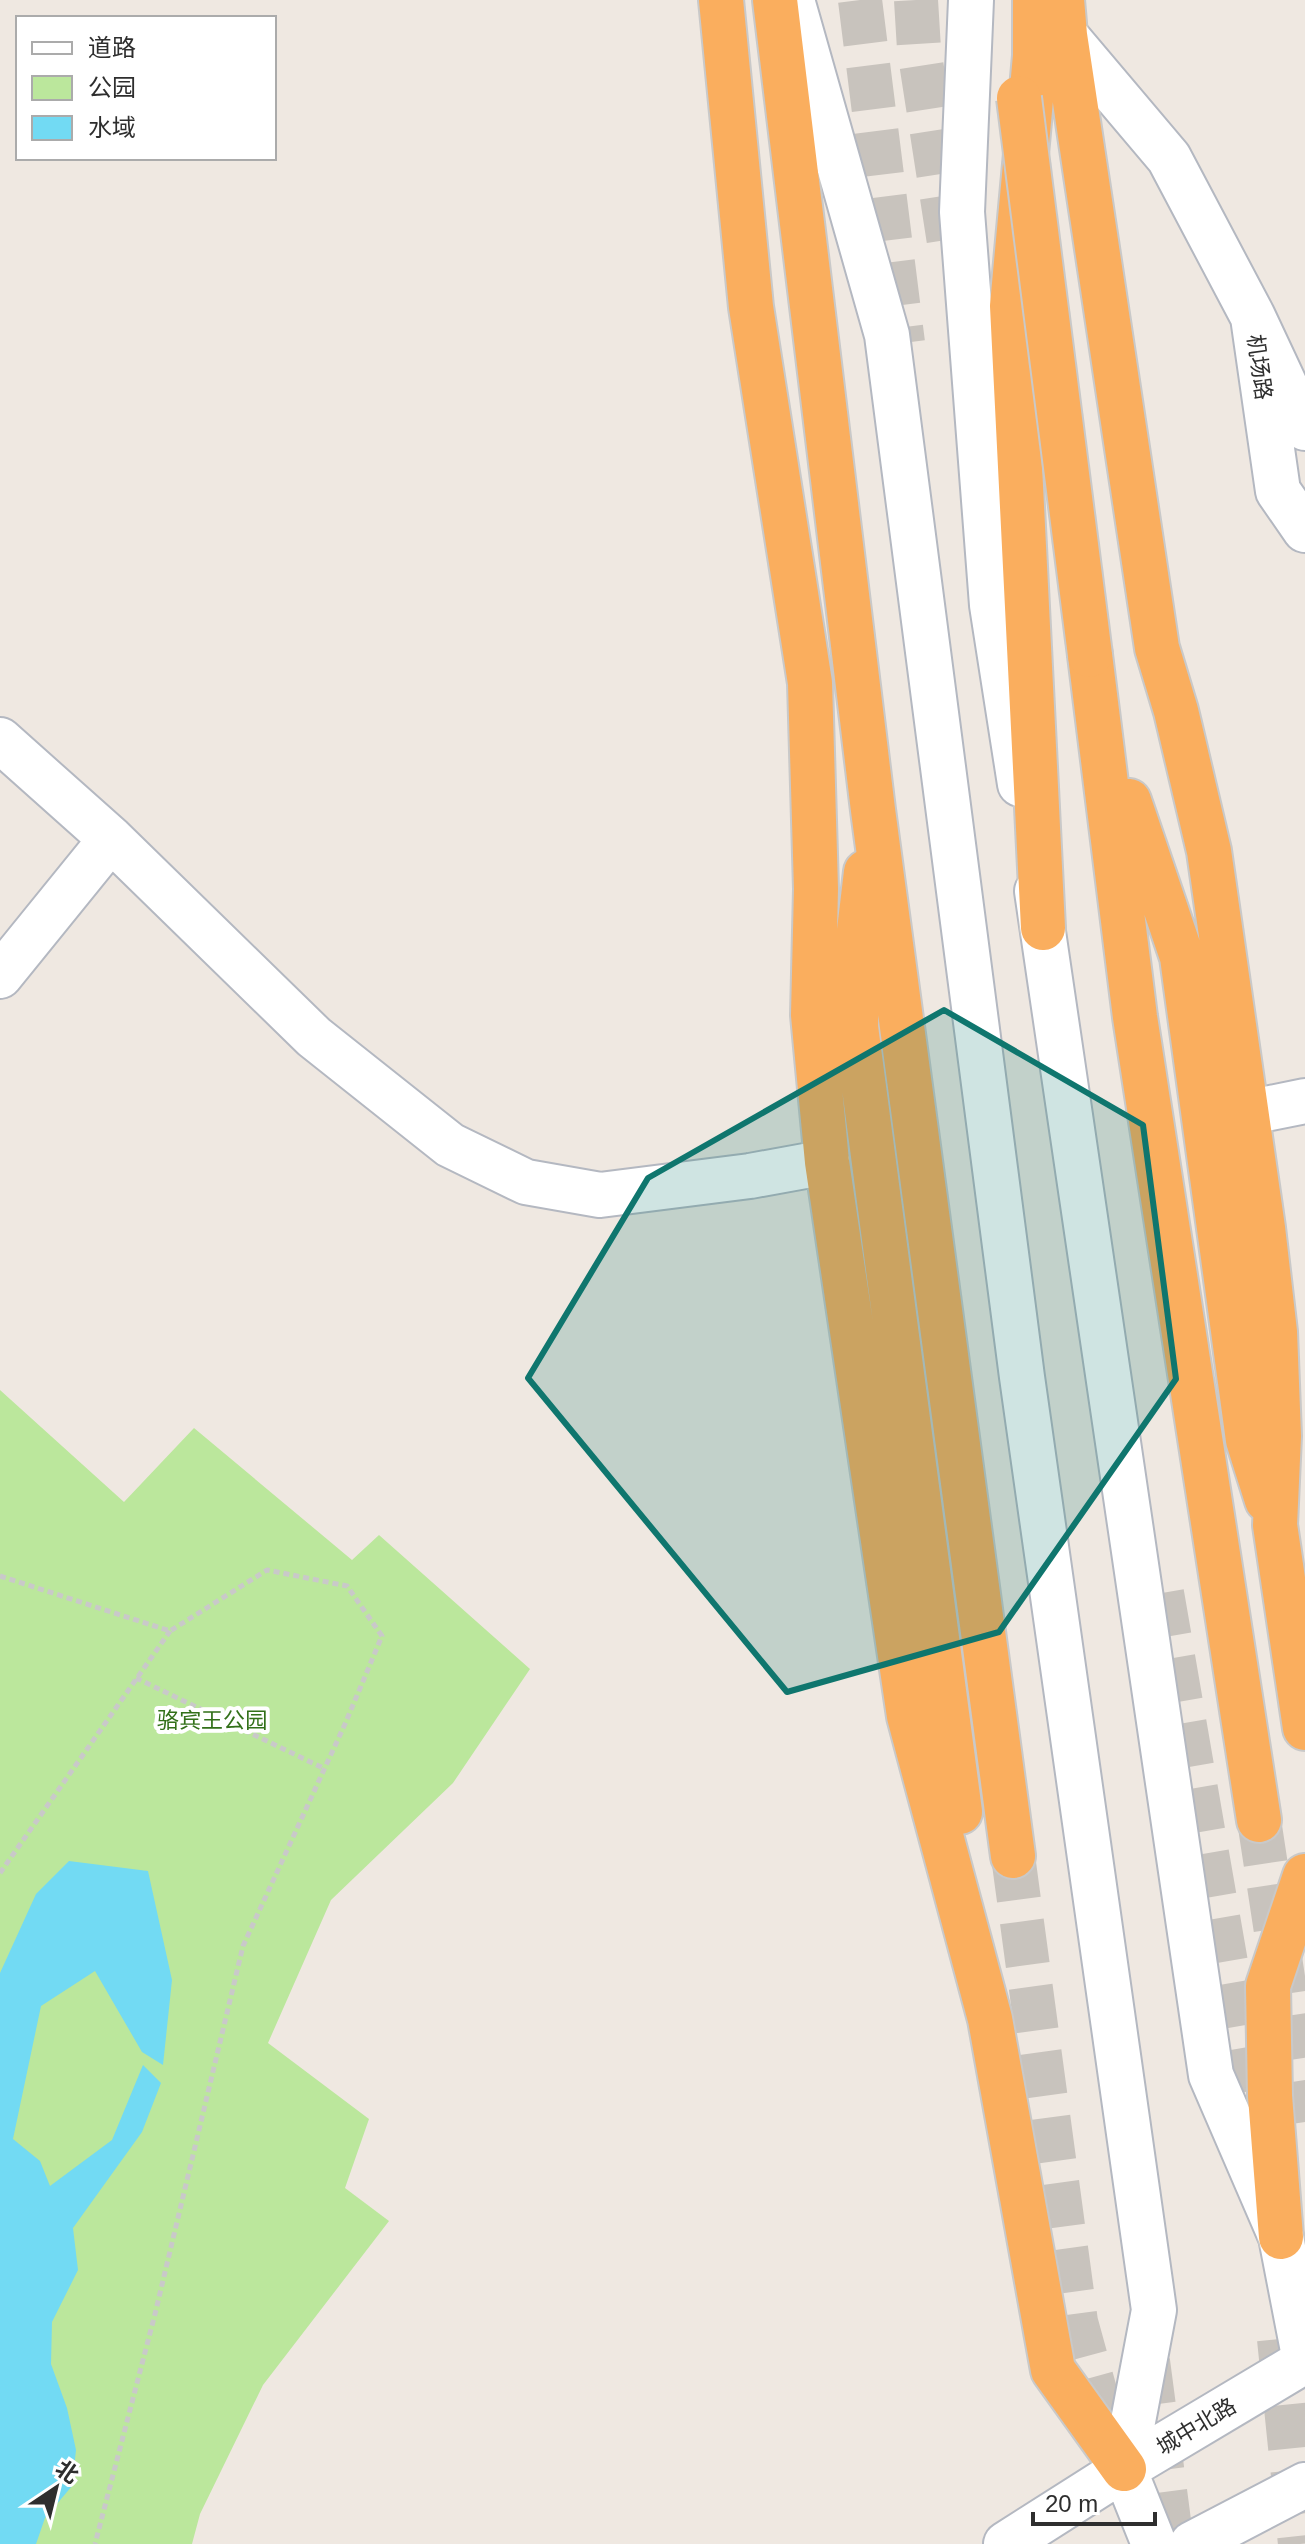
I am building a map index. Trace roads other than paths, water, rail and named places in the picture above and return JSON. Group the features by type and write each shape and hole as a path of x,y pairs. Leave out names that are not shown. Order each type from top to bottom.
{"highway":[{"path":"721,0 751,307 810,683 816,889 813,1015 827,1162 909,1716 990,2019"},
{"path":"775,0 873,810 1013,1856"},
{"path":"1010,0 1019,98 1135,1017 1259,1820"},
{"path":"1019,98 1028,0"},
{"path":"1035,0 1035,56 1012,306 1043,928"},
{"path":"1063,18 1157,648 1176,711 1209,851 1246,1113 1275,1332 1279,1436 1275,1525"},
{"path":"1091,666 1140,842 1182,957 1248,1440 1275,1525 1305,1728"},
{"path":"873,810 858,939 856,1027 946,1720 990,2019 1053,2370 1124,2469"},
{"path":"1281,2237 1270,2096 1268,1986 1305,1876"}],"main road":[{"path":"792,0 887,335 1019,1361 1154,2310 1124,2469 1154,2544"},
{"path":"971,0 962,212 992,605 1043,928 1211,2075 1281,2237 1305,2361"},
{"path":"1063,18 1169,158 1253,317"},
{"name":"机场路","path":"1253,317 1305,428"},
{"name":"机场路","path":"1253,317 1278,491 1305,530"},
{"path":"0,740 111,839 314,1037 450,1145 526,1182 600,1195 750,1176 827,1162"},
{"path":"0,976 111,839"},
{"path":"1246,1113 1305,1101"},
{"name":"城中北路","path":"1006,2544 1305,2361"},
{"path":"1192,2544 1305,2485"}],"water":[{"path":"69,1861 148,1871 172,1980 163,2065 142,2052 95,1971 41,2006 13,2139 40,2161 50,2186 112,2140 143,2065 161,2083 142,2132 73,2228 78,2270 52,2322 51,2364 67,2408 76,2450 72,2486 45,2518 36,2544 0,2544 0,1973 36,1894"}],"tunnel":[{"path":"860,0 903,343"},
{"path":"916,0 919,49 950,249"},
{"path":"1162,1593 1258,2148"},
{"path":"1259,1820 1305,2122"},
{"path":"1013,1856 1076,2322 1111,2449"},
{"path":"1279,2339 1300,2544"},
{"path":"1148,2361 1172,2544"}],"park label":[{"name":"骆宾王公园","path":"212,1720"}]}
